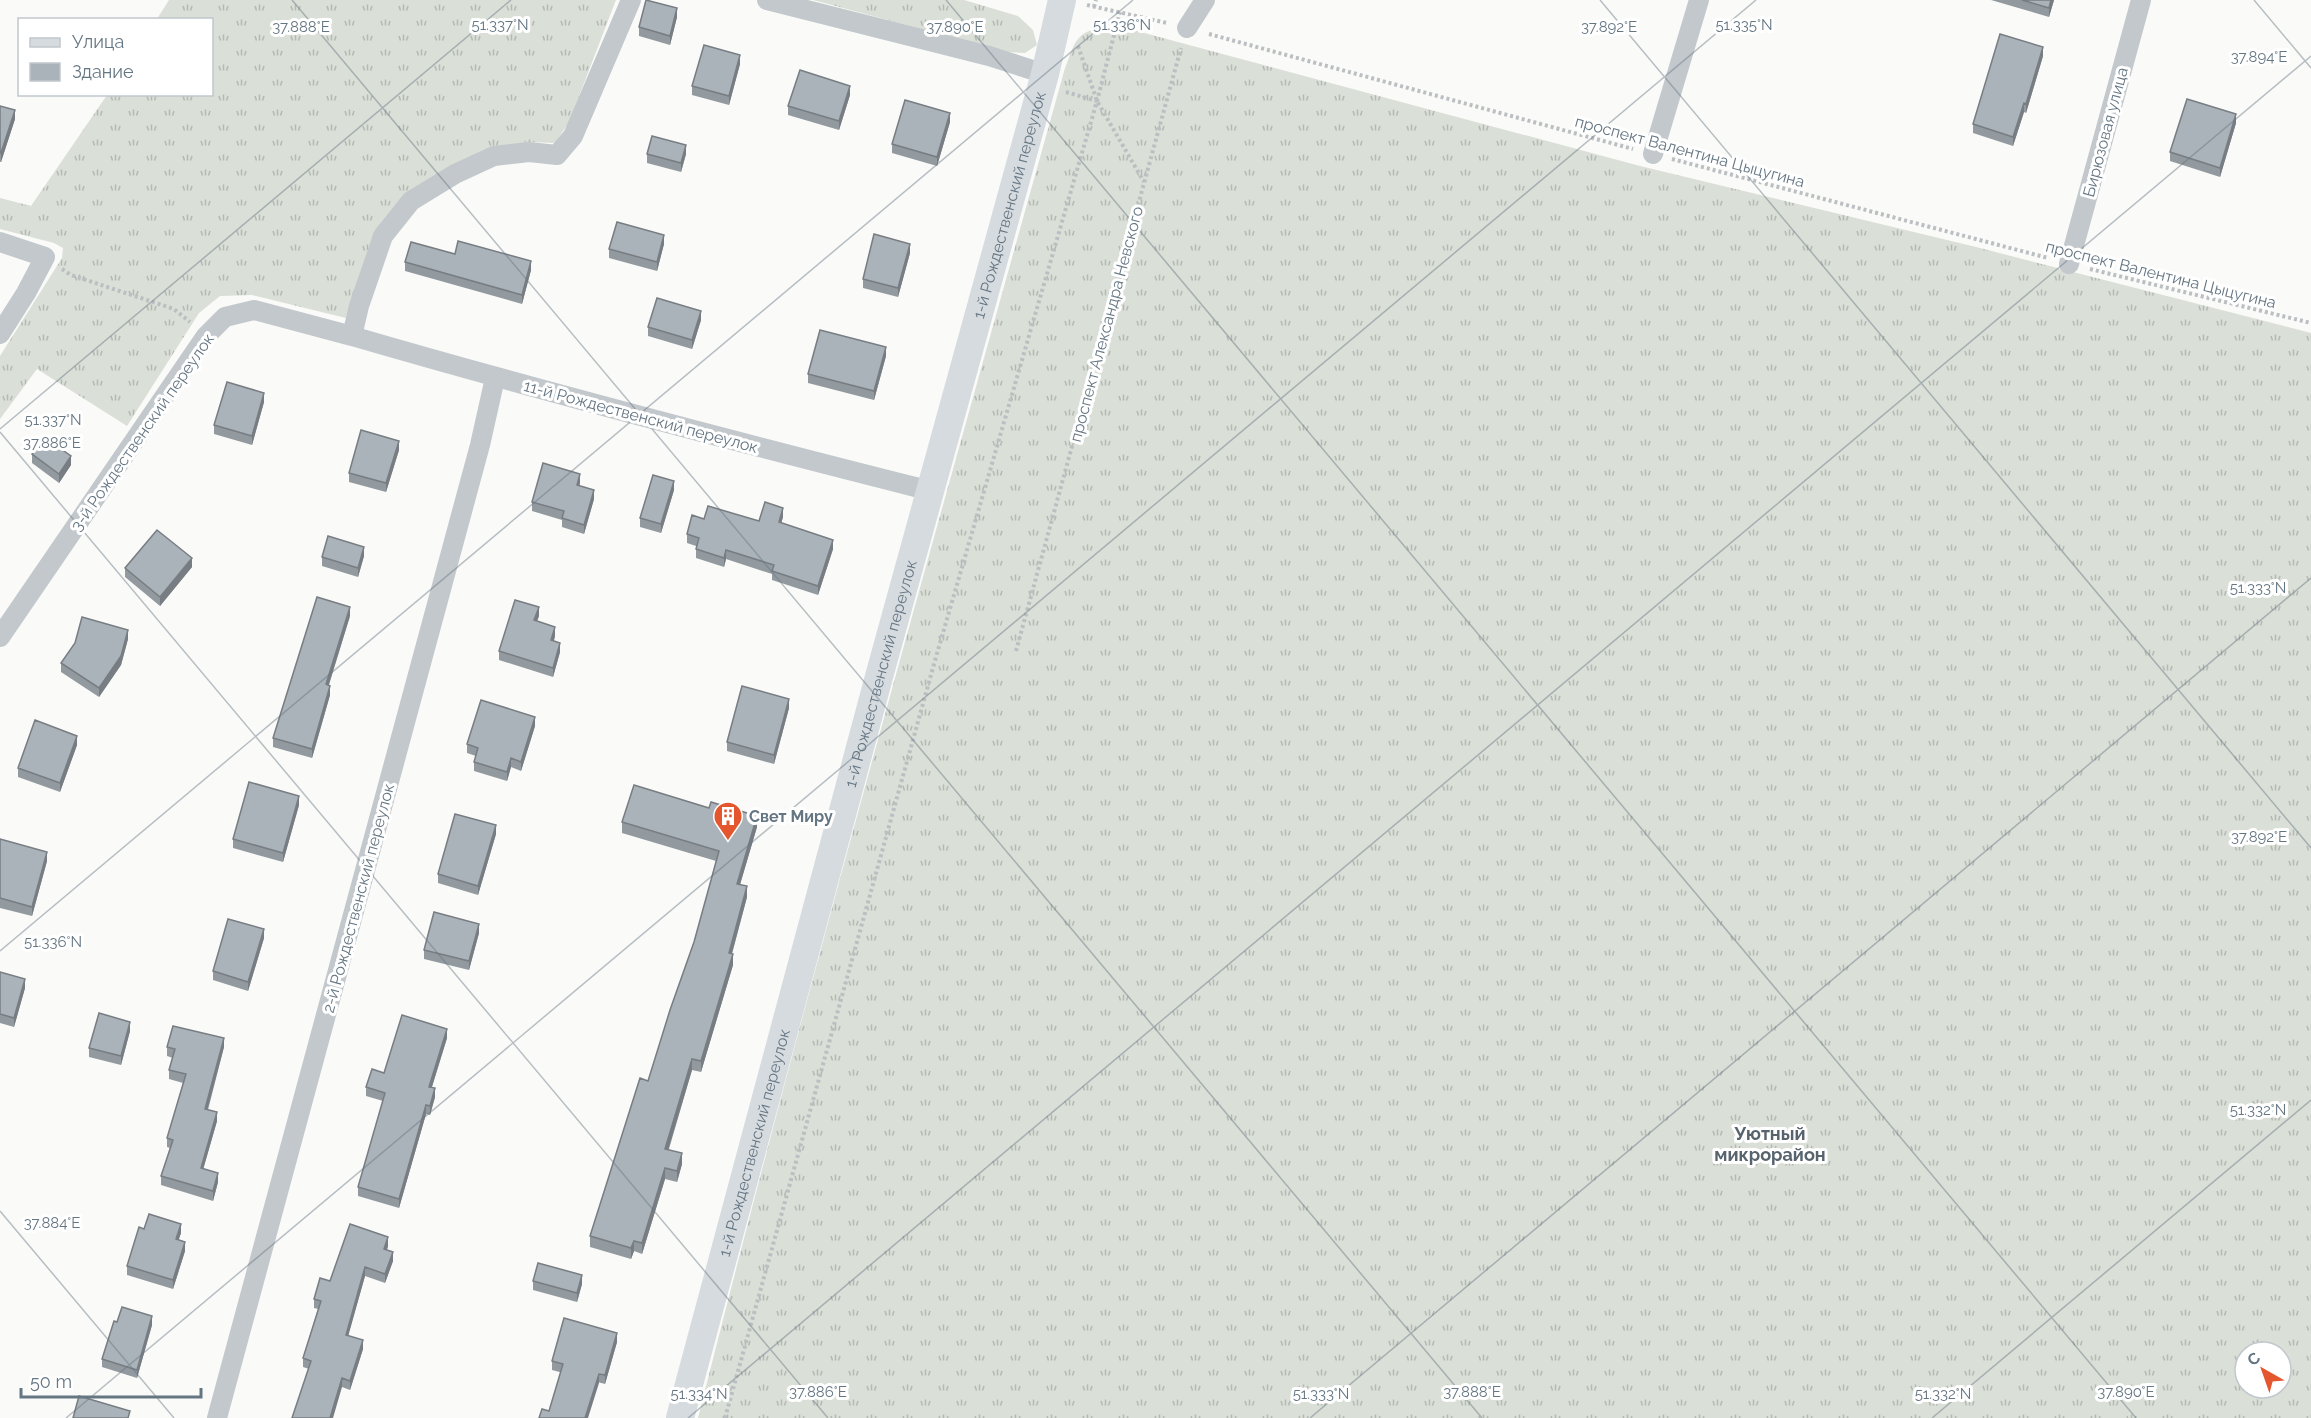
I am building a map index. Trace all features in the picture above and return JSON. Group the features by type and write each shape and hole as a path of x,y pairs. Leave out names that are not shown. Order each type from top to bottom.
{"street":[{"path":"352,336 359,306 382,236 411,201 455,174 494,156 529,152 557,155 573,136 631,0"},
{"path":"767,0 989,56 1045,74"},
{"path":"1187,27 1205,0"},
{"path":"1653,154 1698,0"},
{"name":"Бирюзовая улица","path":"2069,264 2141,0"},
{"name":"1-й Рождественский переулок","path":"680,1418 880,673 1045,74 1073,2"},
{"path":"0,242 45,257 0,334"},
{"name":"3-й Рождественский переулок","path":"0,637 206,336 225,317 254,310 352,336"},
{"name":"11-й Рождественский переулок","path":"352,336 495,378 707,435 931,491"},
{"name":"2-й Рождественский переулок","path":"217,1418 477,456 495,378"}],"path":[{"path":"1094,7 1096,0"},
{"name":"проспект Валентина Цыцугина","path":"1073,2 1187,27 2069,264 2311,323"},
{"path":"725,1418 929,682 1097,101 1120,12"},
{"name":"проспект Александра Невского","path":"1016,651 1187,27"},
{"path":"1078,45 1097,101 1144,183"},
{"path":"45,257 70,275 174,309 206,336"}],"green space":[{"path":"169,0 616,0 569,122 555,143 528,142 490,149 401,202 369,246 346,318 252,295 220,296 199,313 127,426 37,369 0,419 0,356 62,258 63,248 54,243 0,229 0,198 31,206 106,96 213,96 213,18 158,18"},
{"path":"813,0 964,0 1018,16 1033,30 1037,45 1025,53 1008,52"},
{"path":"1102,27 1122,27 1640,166 1976,247 2311,333 2311,1418 698,1418 831,911 1065,68 1077,41 1086,33"}],"building":[{"path":"646,0 677,8 670,36 639,27"},
{"path":"2022,0 2051,0 2049,8"},
{"path":"2000,34 2043,47 2026,104 2024,103 2013,137 1973,124"},
{"path":"704,45 740,55 729,96 692,86"},
{"path":"800,70 850,86 839,121 788,106"},
{"path":"2187,99 2236,114 2220,168 2170,152"},
{"path":"905,100 950,113 937,157 892,144"},
{"path":"0,106 15,110 1,153 0,153"},
{"path":"652,136 686,145 681,163 647,154"},
{"path":"617,222 664,235 657,262 609,249"},
{"path":"874,234 910,244 898,288 863,279"},
{"path":"458,241 531,261 522,295 405,262 411,242 455,254"},
{"path":"657,298 701,311 692,340 648,327"},
{"path":"820,330 886,347 874,391 808,374"},
{"path":"227,382 264,393 252,436 214,425"},
{"path":"361,430 399,441 386,483 349,473"},
{"path":"44,437 71,456 59,474 32,454"},
{"path":"543,463 580,474 577,485 594,490 584,525 562,518 564,511 532,502"},
{"path":"653,475 674,481 661,524 640,518"},
{"path":"765,502 783,508 779,522 833,540 818,586 772,571 774,565 726,550 724,558 696,549 699,538 687,534 692,515 704,519 708,506 759,521"},
{"path":"157,530 192,558 160,597 125,568"},
{"path":"328,536 364,547 358,568 322,557"},
{"path":"317,597 350,607 326,684 330,686 312,749 273,738"},
{"path":"515,600 539,607 534,620 555,627 551,640 560,643 553,668 499,651"},
{"path":"82,617 128,630 121,656 99,688 61,663 75,643"},
{"path":"742,686 789,699 774,755 727,742"},
{"path":"481,700 535,717 521,762 511,758 507,772 474,762 478,748 467,744"},
{"path":"35,720 77,736 60,783 18,768"},
{"path":"249,782 299,796 283,853 233,839"},
{"path":"634,785 709,808 711,802 757,816 737,884 747,886 729,953 733,954 701,1061 692,1059 665,1149 682,1153 677,1171 665,1168 642,1243 634,1241 631,1248 590,1236 640,1078 648,1081 694,942 719,851 622,822"},
{"path":"455,814 496,825 478,886 438,874"},
{"path":"0,839 47,852 32,907 0,898"},
{"path":"434,912 479,924 469,961 424,950"},
{"path":"228,919 264,929 248,982 213,971"},
{"path":"0,972 25,979 14,1018 0,1014"},
{"path":"99,1013 130,1022 121,1056 89,1048"},
{"path":"402,1015 447,1029 429,1087 435,1088 430,1106 426,1105 399,1199 358,1187 385,1093 366,1087 372,1069 384,1073"},
{"path":"173,1026 224,1038 205,1109 217,1112 201,1168 218,1173 213,1191 161,1176 173,1140 167,1138 186,1074 169,1070 175,1049 167,1047"},
{"path":"149,1214 181,1224 176,1239 185,1242 173,1280 127,1266 139,1227 144,1229"},
{"path":"350,1224 388,1237 384,1249 393,1252 385,1274 365,1267 346,1335 363,1340 350,1381 342,1378 330,1418 292,1418 311,1361 303,1358 321,1301 314,1299 320,1278 330,1281"},
{"path":"538,1263 582,1275 577,1293 533,1281"},
{"path":"122,1307 152,1316 137,1370 102,1359 114,1321 117,1322"},
{"path":"564,1318 617,1333 605,1375 599,1374 585,1418 539,1418 542,1409 549,1411 563,1364 552,1361"},
{"path":"79,1396 130,1411 128,1418 73,1418"}],"place":[{"name":"Свет Миру","path":"728,842"}],"district":[{"name":"Уютный микрорайон","path":"1770,1144"}]}
